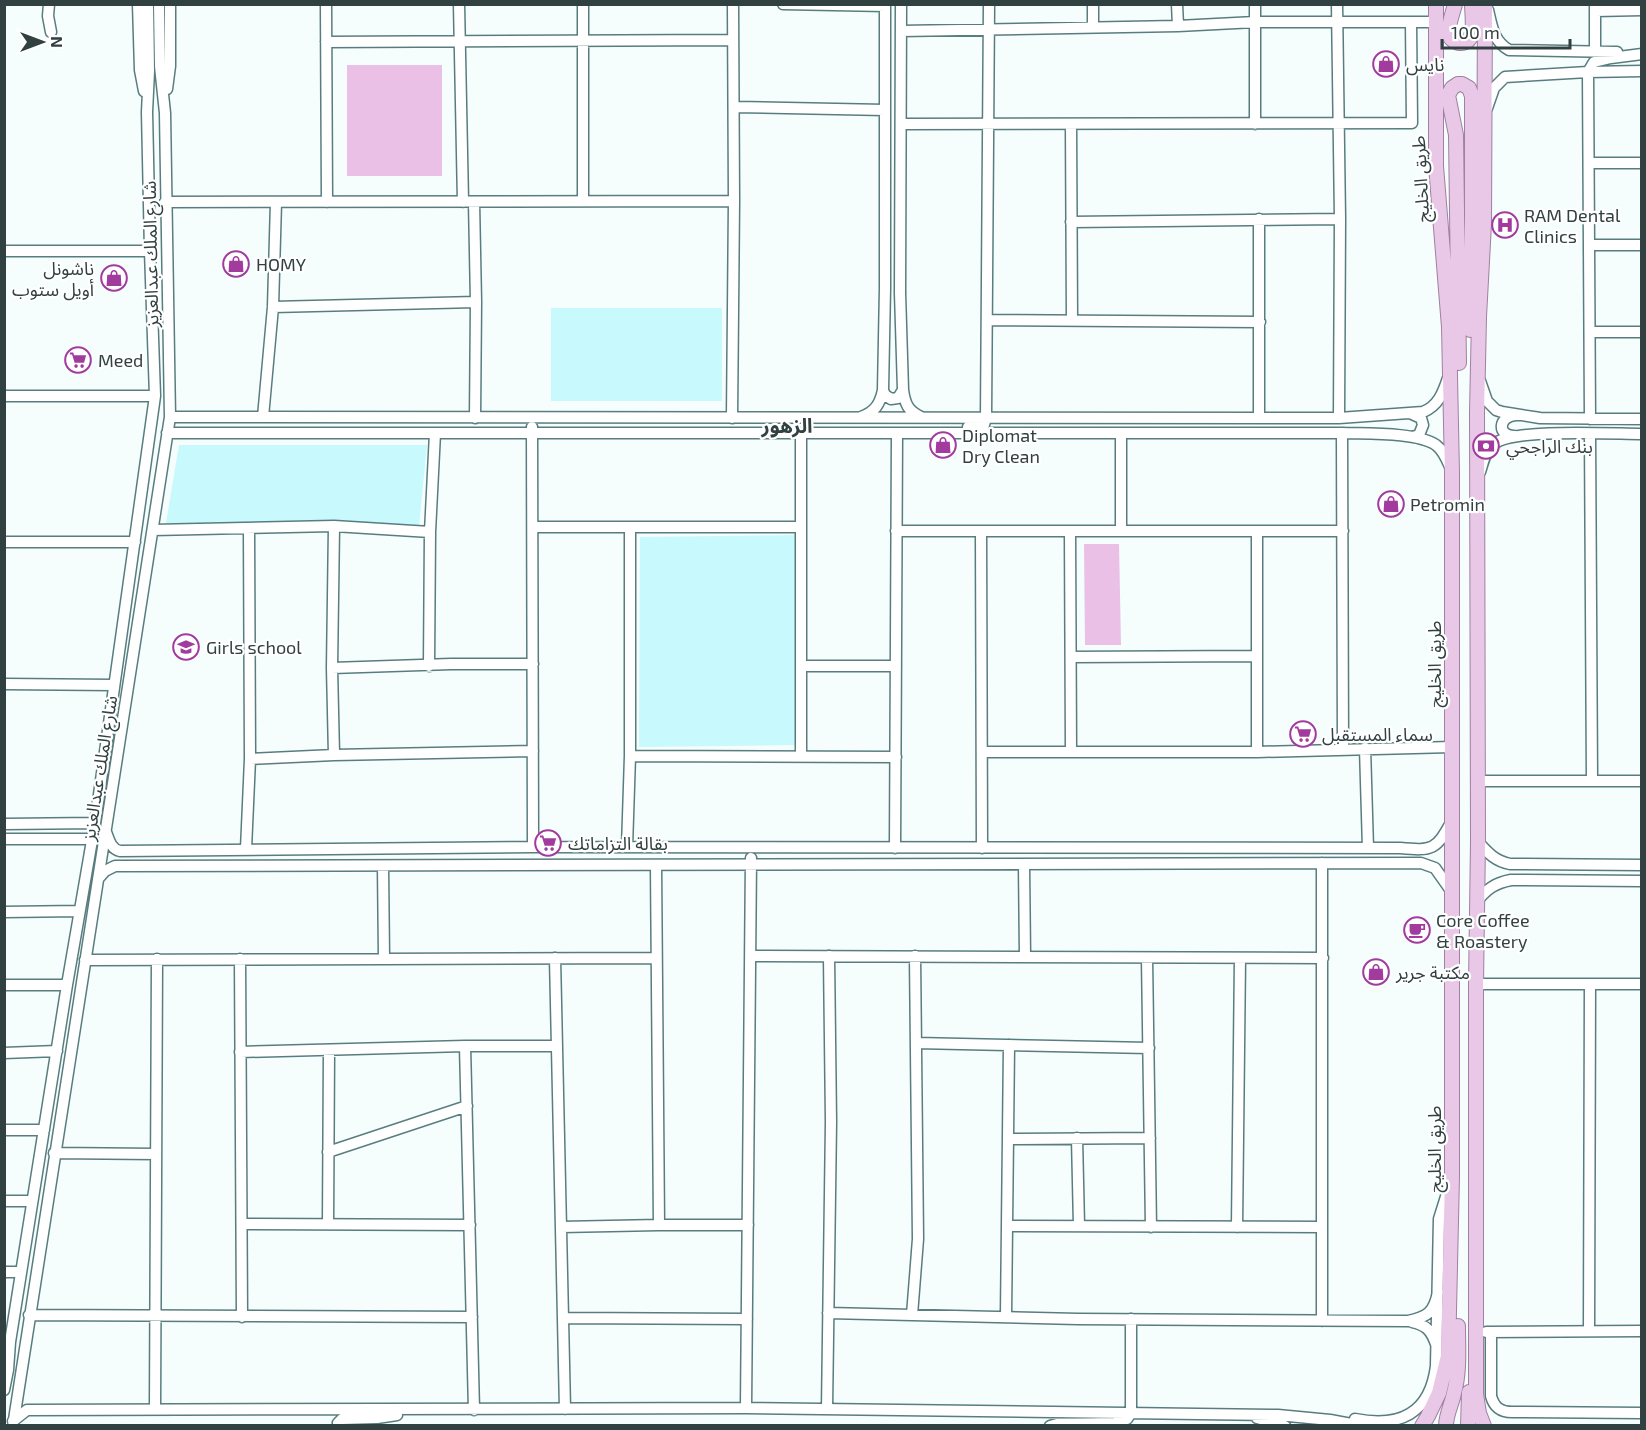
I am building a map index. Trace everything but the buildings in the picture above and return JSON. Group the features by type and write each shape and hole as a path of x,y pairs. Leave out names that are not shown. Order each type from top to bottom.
{"main road":[{"name":"طريق الخليج","path":"1422,1425 1443,1380 1449,1356 1452,1176 1452,473 1449,327 1436,166 1436,4"},
{"path":"1455,4 1449,33 1451,39 1458,43 1466,42 1470,38 1472,4"},
{"path":"1484,1425 1479,1413 1476,1394 1476,984 1477,412 1484,224 1486,4"},
{"path":"1451,444 1458,395 1459,300 1456,249 1456,135 1449,95 1452,88 1458,84 1469,88 1472,96 1470,357 1477,412"},
{"path":"1446,1425 1454,1394 1458,1362 1458,1311 1450,1276"},
{"path":"1468,1425 1470,1366 1476,1332"}],"street":[{"path":"49,4 48,16 51,32"},
{"name":"شارع الملك عبدالعزيز","path":"138,4 140,70 147,112"},
{"name":"شارع الملك عبدالعزيز","path":"4,1390 8,1370 7,1342 21,1272 66,985 95,823 155,396 147,112 148,4"},
{"name":"شارع الملك عبدالعزيز","path":"12,1423 170,417 165,113 160,66 159,4"},
{"name":"شارع الملك عبدالعزيز","path":"165,113 170,66 170,4"},
{"path":"326,4 327,202"},
{"path":"459,4 468,202 476,302 475,418"},
{"path":"582,4 583,201"},
{"path":"732,418 733,4"},
{"path":"783,4 885,5 883,390 881,399 874,410 860,418"},
{"path":"901,4 900,293 903,390 909,410 924,418"},
{"path":"926,433 953,427 986,424 989,4"},
{"path":"1093,4 1093,28"},
{"path":"1177,4 1178,26"},
{"path":"1255,4 1255,124"},
{"path":"1337,4 1340,219 1339,418"},
{"path":"1486,4 1495,38 1509,50 1641,53"},
{"path":"1595,52 1595,8 1641,10"},
{"path":"900,31 1178,26 1255,22 1436,22"},
{"path":"900,124 1412,123 1411,22"},
{"path":"327,42 733,40"},
{"path":"1590,419 1588,72 1594,62 1641,53"},
{"path":"1485,114 1494,88 1505,77 1641,71"},
{"path":"734,107 885,110"},
{"path":"1071,124 1072,320"},
{"path":"1589,163 1641,163"},
{"path":"165,202 734,201"},
{"path":"263,417 273,307 276,202"},
{"path":"1259,219 1259,418"},
{"path":"1071,222 1340,219"},
{"path":"1589,245 1641,245"},
{"path":"4,251 150,251"},
{"path":"273,307 476,302"},
{"path":"988,320 1260,322"},
{"path":"1590,332 1641,332"},
{"path":"170,417 1339,418 1412,414 1429,410 1442,396 1450,372"},
{"path":"1478,375 1487,401 1496,410 1502,412 1540,418 1641,419"},
{"path":"883,390 885,395 891,399 898,398 903,390"},
{"path":"4,396 155,396"},
{"path":"1412,414 1421,418 1423,425 1419,435 1413,437"},
{"path":"1519,415 1507,417 1502,426 1503,432 1508,436 1520,436"},
{"path":"532,418 533,847"},
{"path":"167,433 1342,433 1413,437 1428,441 1438,447 1452,473"},
{"path":"429,666 430,532 435,433"},
{"path":"801,433 801,756"},
{"path":"895,848 897,433"},
{"path":"1120,433 1121,530"},
{"path":"1342,433 1343,750"},
{"path":"1478,478 1489,448 1500,440 1542,433 1641,434"},
{"path":"1590,434 1592,781"},
{"path":"153,530 334,526 430,532"},
{"path":"334,526 332,668 334,755"},
{"path":"533,527 801,527"},
{"path":"627,847 630,756 630,527"},
{"path":"246,849 250,759 249,529"},
{"path":"896,531 1343,531"},
{"path":"981,531 982,848"},
{"path":"1070,531 1071,752"},
{"path":"1257,532 1257,752"},
{"path":"4,542 135,542"},
{"path":"1071,657 1257,656"},
{"path":"332,668 533,664"},
{"path":"801,666 896,666"},
{"path":"4,684 114,685"},
{"path":"982,752 1257,752 1452,747"},
{"path":"1365,748 1368,848"},
{"path":"250,759 533,751"},
{"path":"630,756 896,757"},
{"path":"1478,781 1641,780"},
{"path":"105,832 110,844 116,850 533,847 1420,849 1435,846 1441,841 1452,821"},
{"path":"4,824 95,823"},
{"path":"4,839 92,839"},
{"path":"1478,842 1489,855 1499,862 1510,864 1641,865"},
{"path":"746,1408 751,848"},
{"path":"1379,863 1388,854 1388,848"},
{"path":"1322,1321 1323,863"},
{"path":"97,882 105,871 115,866 1421,863 1435,868 1452,892"},
{"path":"1024,864 1025,957"},
{"path":"656,865 659,1225"},
{"path":"383,866 384,958"},
{"path":"1477,901 1488,889 1500,882 1511,880 1641,881"},
{"path":"4,912 79,911"},
{"path":"750,956 1323,958"},
{"path":"827,1409 831,1122 829,956"},
{"path":"912,1315 918,1239 915,956"},
{"path":"555,958 565,1409"},
{"path":"85,960 656,958"},
{"path":"1148,958 1151,1227"},
{"path":"1237,1227 1239,958"},
{"path":"155,1409 157,959"},
{"path":"240,959 242,1317"},
{"path":"1476,984 1641,984"},
{"path":"1589,1331 1590,984"},
{"path":"4,985 66,985"},
{"path":"916,1043 1149,1048"},
{"path":"1006,1317 1009,1045"},
{"path":"465,1046 474,1410"},
{"path":"240,1052 557,1046"},
{"path":"328,1224 329,1050"},
{"path":"4,1053 57,1051"},
{"path":"328,1152 467,1106"},
{"path":"4,1130 44,1130"},
{"path":"1077,1138 1079,1227"},
{"path":"1008,1139 1150,1138"},
{"path":"54,1153 156,1154"},
{"path":"1237,1414 1268,1411 1317,1413 1371,1422 1390,1422 1408,1415 1421,1404 1432,1387 1436,1366 1439,1219 1452,1176"},
{"path":"4,1201 32,1201"},
{"path":"242,1224 470,1225"},
{"path":"561,1227 748,1225"},
{"path":"1007,1226 1322,1227"},
{"path":"4,1272 21,1272"},
{"path":"1408,1321 1419,1319 1430,1312 1436,1302 1438,1292"},
{"path":"828,1313 1131,1319 1408,1321 1421,1323 1426,1327 1436,1346"},
{"path":"29,1315 472,1317"},
{"path":"564,1318 747,1319"},
{"path":"1050,1425 1115,1423 1127,1419 1131,1413 1131,1319"},
{"path":"1476,1332 1641,1331"},
{"path":"1491,1332 1491,1396 1500,1410 1641,1413"},
{"path":"1394,1425 1407,1422 1419,1414 1434,1396 1443,1380"},
{"path":"12,1423 27,1410 746,1408 1237,1414 1296,1416 1362,1425"},
{"path":"339,1425 342,1419 377,1418 436,1410"},
{"path":"1237,1414 1285,1425"}],"shaded area":[{"path":"347,65 442,65 442,176 347,176"},
{"path":"551,308 722,308 722,401 551,401"},
{"path":"179,445 427,445 419,526 166,523"},
{"path":"798,535 795,745 639,747 640,537"},
{"path":"1084,544 1119,544 1121,645 1085,645"}],"place":[{"name":"نايس","path":"1386,64"},
{"name":"RAM Dental Clinics","path":"1505,225"},
{"name":"HOMY","path":"236,264"},
{"name":"ناشونل أويل ستوب","path":"114,278"},
{"name":"Meed","path":"78,360"},
{"name":"Diplomat Dry Clean","path":"943,445"},
{"name":"بنك الراجحي","path":"1486,446"},
{"name":"Petromin","path":"1391,504"},
{"name":"Girls school","path":"186,647"},
{"name":"سماء المستقبل","path":"1303,734"},
{"name":"بقالة التزاماتك","path":"548,843"},
{"name":"Core Coffee & Roastery","path":"1417,930"},
{"name":"مكتبة جرير","path":"1376,972"}],"district":[{"name":"الزهور","path":"787,425"}]}
